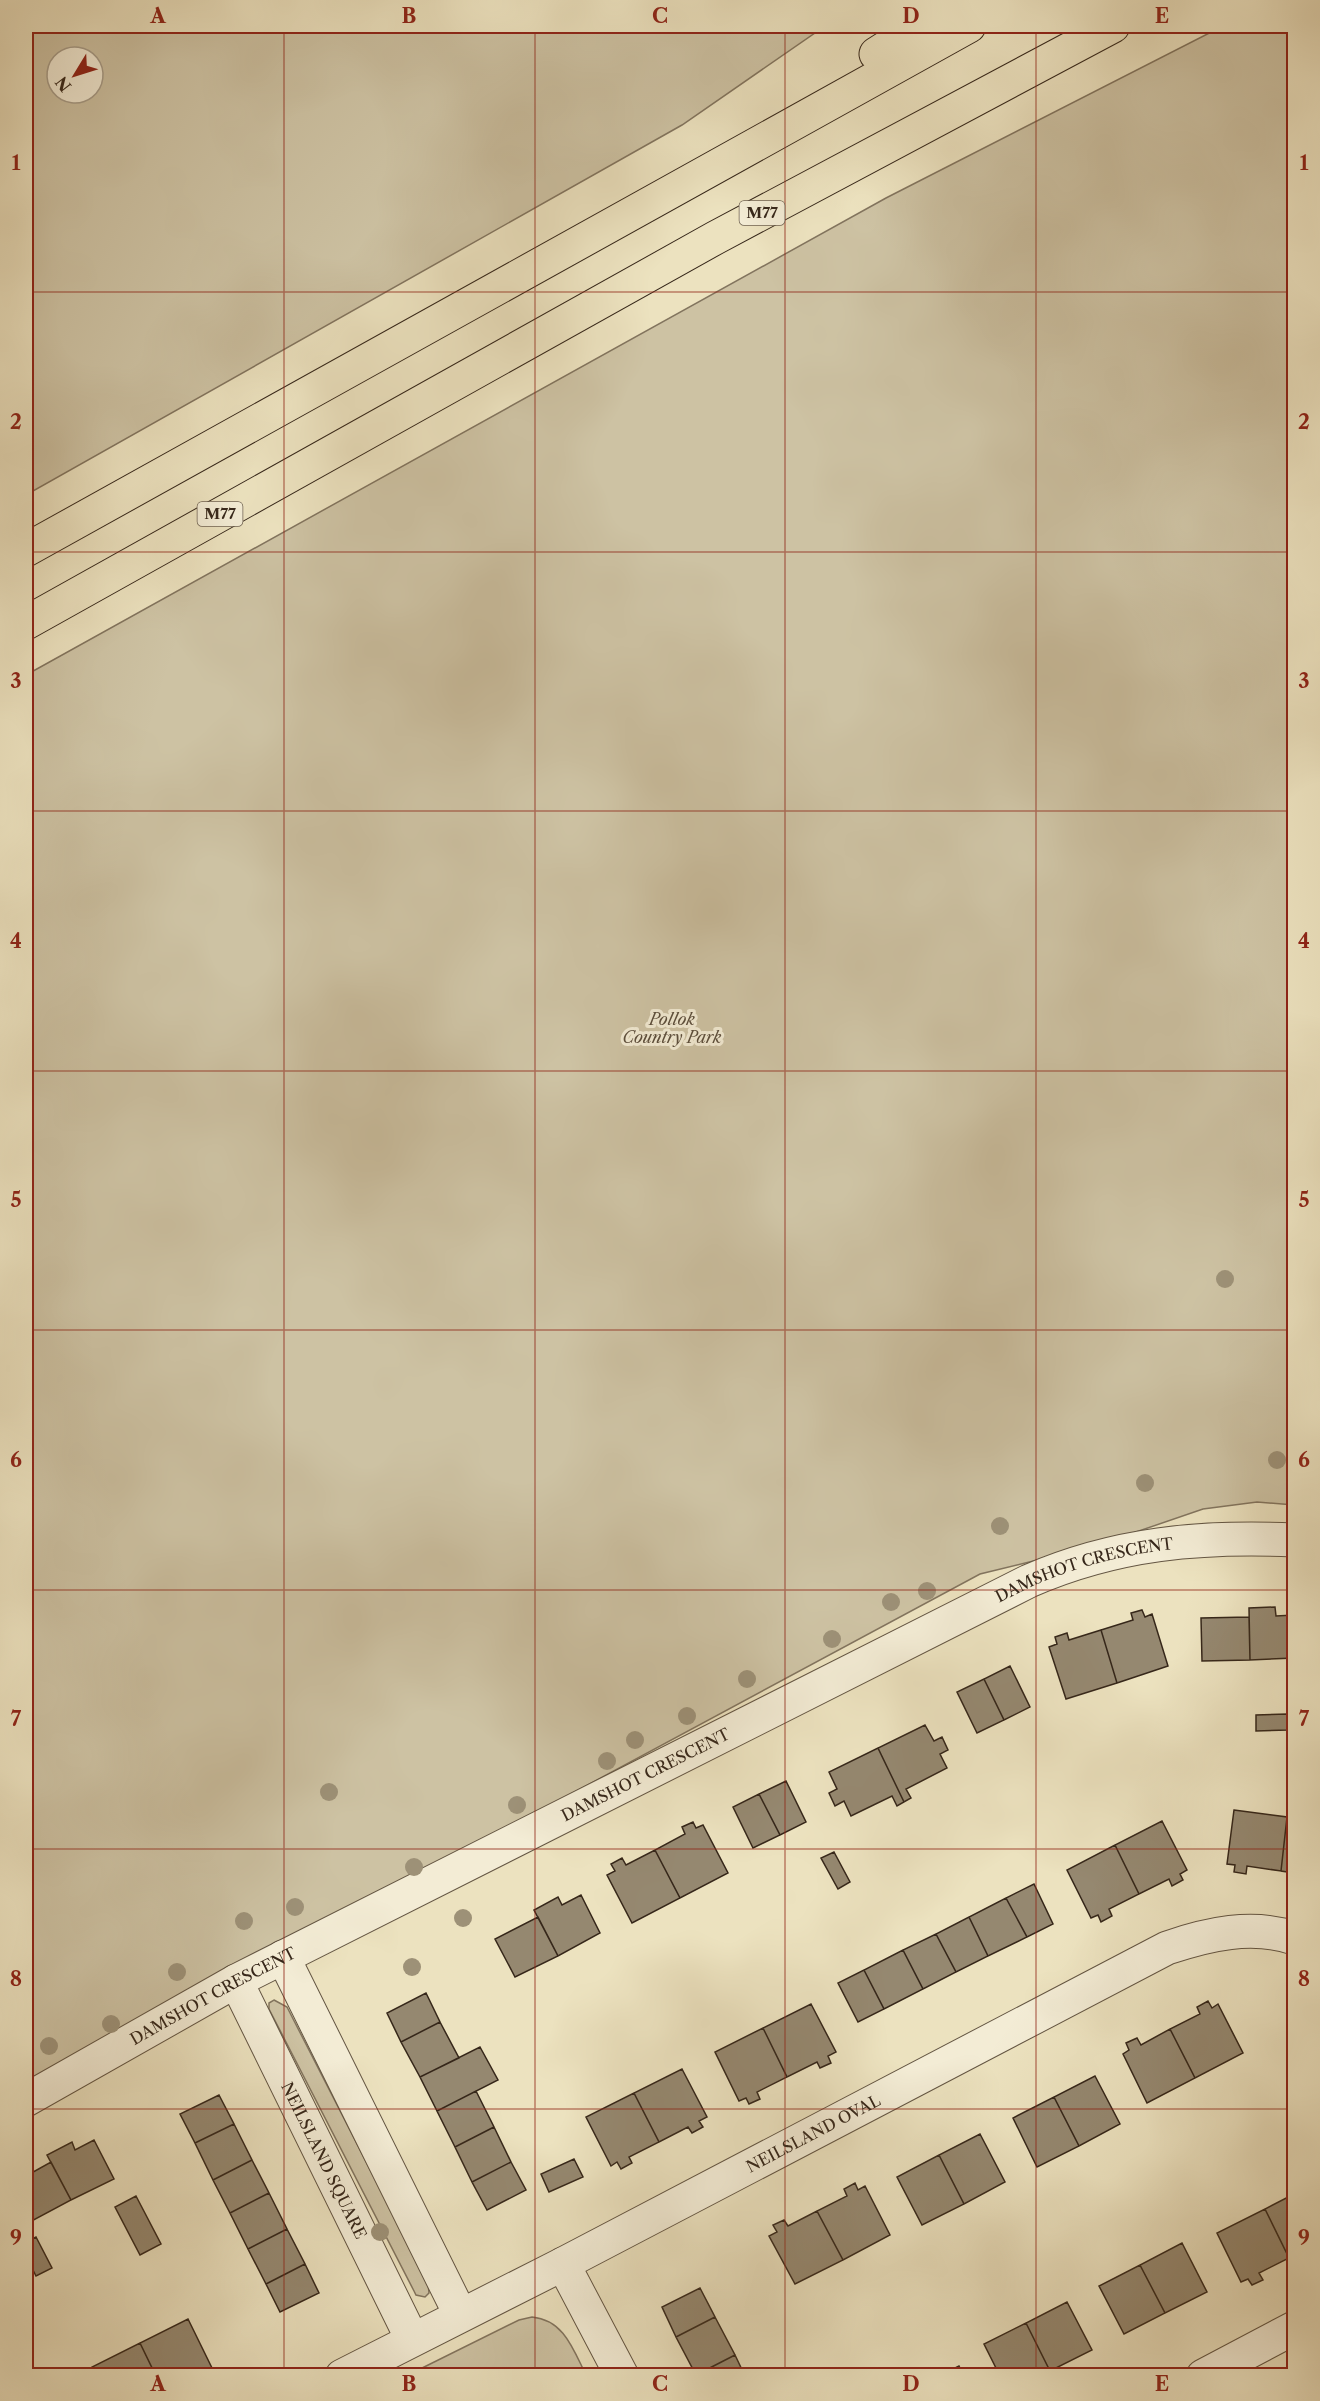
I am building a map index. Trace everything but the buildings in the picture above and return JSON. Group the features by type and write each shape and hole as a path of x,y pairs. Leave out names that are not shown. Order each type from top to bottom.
{"highway":[{"path":"670,191 920,26"},
{"path":"26,550 969,26"},
{"name":"M77","path":"26,623 715,238 1113,26"}],"street":[{"name":"DAMSHOT CRESCENT","path":"26,2100 236,1981 1055,1569 1102,1554 1174,1541 1241,1538 1294,1540"},
{"name":"NEILSLAND OVAL","path":"342,2376 460,2314 563,2264 1167,1948 1196,1938 1238,1931 1283,1934 1294,1938"},
{"path":"283,1958 460,2314"},
{"name":"NEILSLAND SQUARE","path":"236,1981 412,2339"},
{"path":"563,2264 622,2376"},
{"path":"1203,2376 1294,2328"}],"green space":[{"path":"26,26 825,26 682,125 26,495"},
{"name":"Pollok Country Park","path":"1223,26 1294,26 1294,1505 1257,1502 1203,1509 1098,1545 980,1574 26,2087 26,675 886,198"},
{"path":"274,2000 287,2007 428,2283 429,2293 425,2297 416,2295 269,2009 269,2003"},
{"path":"532,2317 543,2319 560,2330 572,2346 586,2375 408,2375 519,2320"}]}
